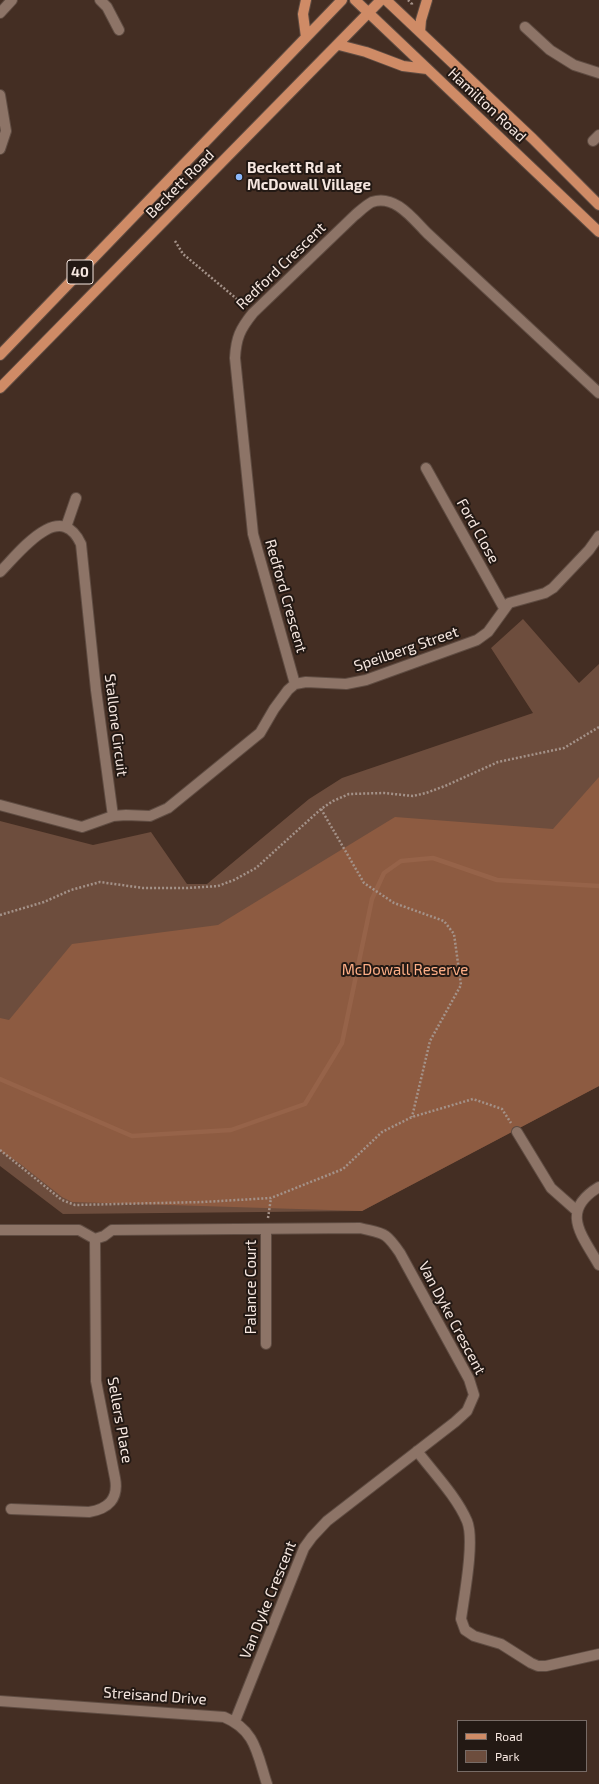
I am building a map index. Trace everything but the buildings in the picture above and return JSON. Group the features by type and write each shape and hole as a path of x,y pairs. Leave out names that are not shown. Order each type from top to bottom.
{"main road":[{"path":"306,0 303,14 306,37"},
{"name":"Beckett Road","path":"0,355 342,0"},
{"name":"Hamilton Road","path":"355,0 599,232"},
{"name":"Beckett Road","path":"0,388 339,45 381,0"},
{"name":"Hamilton Road","path":"386,0 533,139 599,205"},
{"path":"420,32 421,20 427,0"},
{"path":"339,45 366,52 403,66 427,70"}],"street":[{"path":"0,13 12,0"},
{"path":"100,0 107,7 119,30"},
{"path":"525,27 550,50 574,65 599,73"},
{"path":"0,95 6,131 0,149"},
{"name":"Redford Crescent","path":"295,684 252,534 235,358 236,340 243,325 253,314 354,216 372,202 383,200 396,205 408,213 427,233 599,393"},
{"name":"Ford Close","path":"426,468 504,608"},
{"path":"0,572 36,536 49,527 66,527 76,498"},
{"name":"Stallone Circuit","path":"66,527 77,534 83,554 94,676 113,816"},
{"path":"504,608 509,603 545,593 553,588 590,550 599,536"},
{"name":"Speilberg Street","path":"295,684 306,682 346,684 366,680 463,646 477,640 488,632 504,608"},
{"path":"0,805 82,827 113,816 150,816 168,808 260,733 274,709 288,690 295,684"},
{"path":"517,1132 551,1188 577,1211"},
{"path":"599,1187 587,1194 577,1211 576,1218 581,1232 599,1265"},
{"name":"Van Dyke Crescent","path":"95,1239 104,1236 112,1230 266,1230 360,1228 382,1233 389,1237 400,1253 469,1379 474,1395 467,1411 455,1422 327,1521 312,1537 304,1548 235,1721"},
{"path":"0,1230 79,1230 95,1239"},
{"name":"Palance Court","path":"266,1230 266,1344"},
{"name":"Sellers Place","path":"11,1509 89,1512 99,1510 106,1506 115,1494 117,1487 116,1478 96,1381 95,1239"},
{"path":"417,1452 456,1502 467,1522 470,1536 461,1619 465,1630 474,1636 506,1646 538,1666 546,1666 599,1654"},
{"name":"Streisand Drive","path":"0,1701 187,1713 224,1717 235,1721"},
{"path":"235,1721 244,1728 250,1736 267,1784"}],"path":[{"path":"175,241 183,254 253,314"},
{"path":"0,916 44,902 70,890 100,882 143,888 218,886 234,880 256,868 321,809 333,801 349,794 384,793 413,796 426,793 498,762 564,748 599,727"},
{"path":"321,809 364,883 394,903 444,921 454,934 461,985 430,1041 412,1116"},
{"path":"0,1150 62,1200 75,1205 203,1202 271,1198 343,1169 382,1132 412,1116 473,1100 502,1109 517,1132"},
{"path":"266,1230 271,1198"}],"green space":[{"name":"McDowall Reserve","path":"523,619 579,683 599,664 599,1086 362,1211 63,1214 0,1166 0,821 93,845 151,832 187,884 207,884 309,799 342,778 533,713 491,648"},
{"name":"McDowall Reserve","path":"599,777 599,1086 362,1211 72,1202 62,1197 19,1163 0,1151 0,1018 9,1020 72,944 218,925 395,817 553,829"}],"waterway":[{"path":"0,1079 132,1136 231,1130 305,1104 342,1043 372,899 384,873 401,861 433,858 497,880 599,886"}],"place":[{"name":"Beckett Rd at McDowall Village","path":"239,177"}]}
